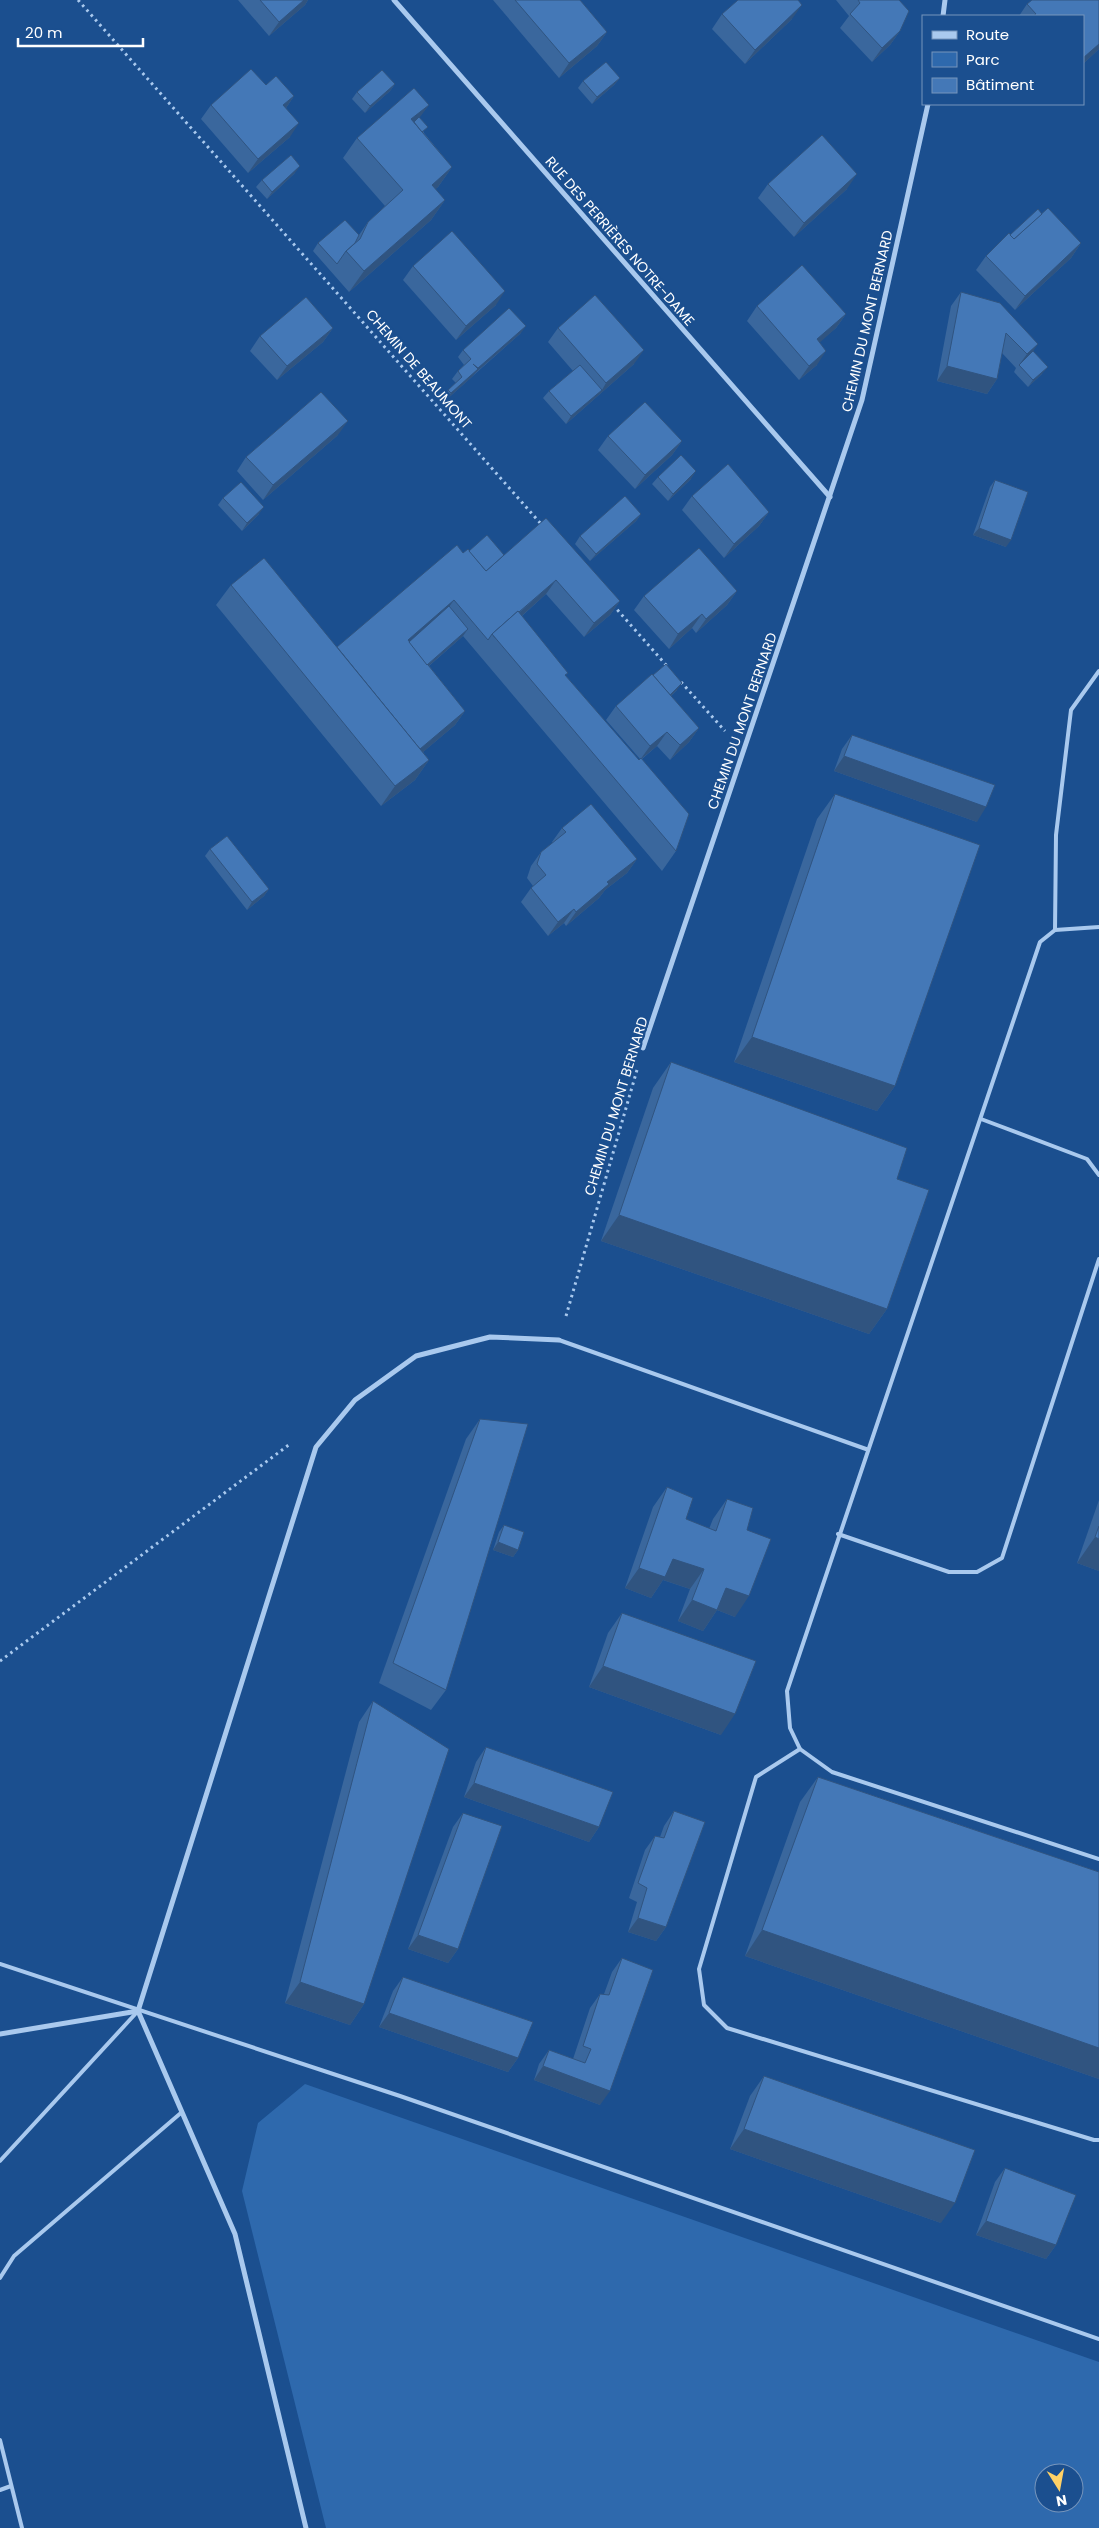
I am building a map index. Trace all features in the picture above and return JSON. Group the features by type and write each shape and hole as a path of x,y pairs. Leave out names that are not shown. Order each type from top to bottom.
{"street":[{"name":"RUE DES PERRIÈRES NOTRE-DAME","path":"394,0 830,497"},
{"path":"943,15 945,0"},
{"name":"CHEMIN DU MONT BERNARD","path":"643,1048 862,400 928,105"},
{"path":"306,2528 235,2234 138,2011 316,1447 355,1400 416,1356 490,1336 559,1340"},
{"path":"0,2034 138,2011"}],"lane":[{"path":"1054,930 1056,835 1071,710 1099,671"},
{"path":"1099,927 1054,930 1040,942 981,1119 866,1450 787,1691 790,1728 800,1749 832,1772 1099,1859"},
{"path":"981,1119 1087,1159 1099,1175"},
{"path":"838,1534 949,1572 977,1572 1002,1558 1099,1259"},
{"path":"559,1340 866,1450"},
{"path":"800,1749 756,1777 699,1969 704,2005 726,2028 1099,2140"},
{"path":"0,1964 400,2096 1099,2339"},
{"path":"0,2161 138,2011"},
{"path":"0,2278 14,2256 182,2112"},
{"path":"0,2440 22,2528"},
{"path":"0,2490 11,2486"}],"path":[{"name":"CHEMIN DE BEAUMONT","path":"78,0 546,529"},
{"path":"611,603 671,670"},
{"path":"677,678 743,752"},
{"name":"CHEMIN DU MONT BERNARD","path":"559,1340 643,1048"},
{"path":"0,1660 297,1438"}],"green space":[{"path":"305,2084 1099,2362 1099,2528 326,2528 242,2191 258,2123"}],"building":[{"path":"260,0 304,0 279,22"},
{"path":"515,0 580,0 607,32 569,63"},
{"path":"738,0 798,0 802,5 755,50 722,14"},
{"path":"858,0 899,0 909,11 900,31 882,48 850,14 860,3"},
{"path":"1032,0 1099,0 1099,44 1084,57 1084,15 1034,15 1036,14 1027,4"},
{"path":"606,62 620,78 597,97 583,81"},
{"path":"251,69 266,85 276,76 294,96 283,105 299,123 258,159 211,105"},
{"path":"382,70 395,84 370,106 357,92"},
{"path":"414,88 429,105 411,119 452,167 432,185 445,200 364,271 346,251 360,239 368,222 403,190 357,138"},
{"path":"419,117 428,127 422,132 414,122"},
{"path":"822,135 857,174 804,223 768,184"},
{"path":"291,155 300,166 272,192 262,180"},
{"path":"1048,208 1081,243 1025,296 986,256 1009,233 1014,239"},
{"path":"1038,209 1042,214 1014,239 1010,235"},
{"path":"345,220 359,235 355,243 346,251 337,264 318,243"},
{"path":"452,231 505,291 466,326 413,266"},
{"path":"802,265 846,314 817,339 826,351 809,366 757,306"},
{"path":"961,292 1000,303 1038,344 1027,354 1006,333 997,379 947,366"},
{"path":"595,295 644,350 606,383 558,328"},
{"path":"306,297 333,328 287,366 260,336"},
{"path":"509,308 526,326 478,368 473,364 478,369 451,393 448,390 462,377 458,371 471,359 463,350"},
{"path":"1033,351 1048,367 1033,380 1019,365"},
{"path":"580,365 602,390 571,416 549,391"},
{"path":"321,392 348,421 273,485 246,457"},
{"path":"645,402 682,441 645,475 608,436"},
{"path":"681,455 696,471 673,494 658,477"},
{"path":"728,464 769,512 734,544 692,496"},
{"path":"995,480 1028,492 1011,540 979,528"},
{"path":"241,482 264,507 247,523 223,498"},
{"path":"625,496 641,514 596,554 580,536"},
{"path":"546,518 620,601 594,623 556,580 518,611 492,634 488,640 454,600 408,640 465,711 420,749 337,647 457,545 463,553 468,549 486,571"},
{"path":"487,535 504,555 486,571 469,551"},
{"path":"699,548 737,591 706,619 702,614 678,634 644,596"},
{"path":"264,558 429,760 395,786 231,585"},
{"path":"449,606 468,629 427,665 409,642"},
{"path":"518,611 568,673 565,675 689,814 676,851 492,634"},
{"path":"666,664 682,683 670,695 653,675"},
{"path":"652,674 699,728 680,745 667,732 650,746 616,706"},
{"path":"852,735 995,785 986,807 844,756"},
{"path":"835,794 980,845 895,1086 752,1037"},
{"path":"591,804 637,859 607,882 609,884 576,912 574,909 558,922 531,888 546,875 537,864 541,852 566,832 562,828"},
{"path":"227,836 269,889 252,902 210,849"},
{"path":"671,1062 907,1148 897,1179 929,1190 887,1309 619,1215"},
{"path":"480,1419 528,1424 446,1690 393,1663"},
{"path":"667,1487 693,1498 686,1519 716,1531 727,1499 753,1508 747,1530 771,1539 749,1596 726,1588 717,1610 692,1600 704,1569 673,1559 665,1577 639,1568"},
{"path":"504,1525 524,1532 518,1550 498,1542"},
{"path":"1099,1526 1099,1539 1095,1537"},
{"path":"622,1613 756,1661 735,1714 603,1666"},
{"path":"373,1701 449,1749 364,2004 300,1982"},
{"path":"486,1747 613,1792 599,1827 474,1783"},
{"path":"818,1777 1099,1872 1099,2048 762,1930"},
{"path":"674,1811 705,1822 666,1927 638,1918 647,1888 638,1883 655,1836 664,1838"},
{"path":"463,1813 502,1826 458,1949 418,1935"},
{"path":"622,1958 653,1970 610,2091 543,2066 549,2050 585,2063 591,2049 583,2046 600,1994 609,1995"},
{"path":"403,1977 533,2022 518,2058 389,2013"},
{"path":"764,2076 975,2150 955,2203 744,2129"},
{"path":"1005,2168 1076,2195 1056,2245 986,2221"}]}
